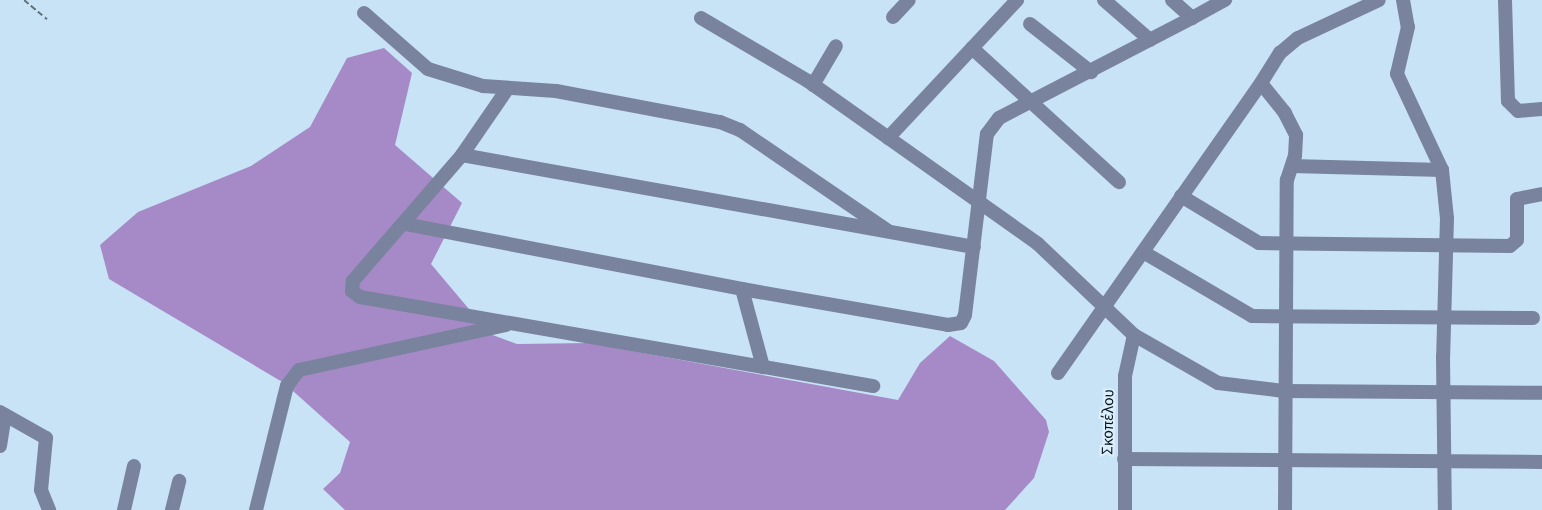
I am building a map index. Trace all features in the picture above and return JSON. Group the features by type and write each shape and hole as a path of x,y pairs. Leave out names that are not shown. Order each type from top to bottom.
{"street":[{"path":"893,17 909,0"},
{"path":"888,138 1017,0"},
{"path":"1104,0 1150,40"},
{"path":"1172,0 1192,18"},
{"path":"405,224 742,289 948,325 961,323 965,315 987,134 999,118 1030,104 1226,0"},
{"path":"1058,373 1280,53 1298,38 1379,0"},
{"path":"1403,0 1408,27 1397,74 1442,170 1447,245 1443,391 1445,510"},
{"path":"1504,0 1508,101 1518,111 1542,109"},
{"path":"364,14 428,69 483,86 556,91 720,122 740,130 888,231"},
{"path":"701,18 813,84 979,205 1038,244 1134,335 1218,383 1284,391 1542,393"},
{"path":"1030,24 1091,72"},
{"path":"813,84 836,46"},
{"path":"972,48 1030,104 1119,182"},
{"path":"1261,83 1285,113 1296,135 1292,166 1287,180 1285,510"},
{"path":"508,88 462,155 405,224 353,281 352,291 360,297 873,386"},
{"path":"462,155 974,247"},
{"path":"1292,166 1442,170"},
{"path":"1181,196 1259,243 1286,246 1515,244 1517,198 1542,194"},
{"path":"1143,252 1252,316 1444,320 1533,318"},
{"path":"742,289 763,367"},
{"path":"256,510 287,386 299,370 514,323"},
{"name":"Σκοπέλου","path":"1125,510 1125,366 1134,335"},
{"path":"0,446 2,413 46,438 40,490 49,510"},
{"path":"1124,459 1284,457 1542,462"},
{"path":"124,510 135,466"},
{"path":"172,510 179,481"}],"path":[{"path":"24,0 48,19"}],"shaded area":[{"path":"384,48 412,73 395,145 462,203 431,264 490,334 517,344 589,343 898,400 920,363 950,336 994,361 1046,420 1049,432 1034,478 1005,510 345,510 323,489 340,473 350,442 284,383 109,279 100,245 138,212 251,166 310,127 347,58"}]}
